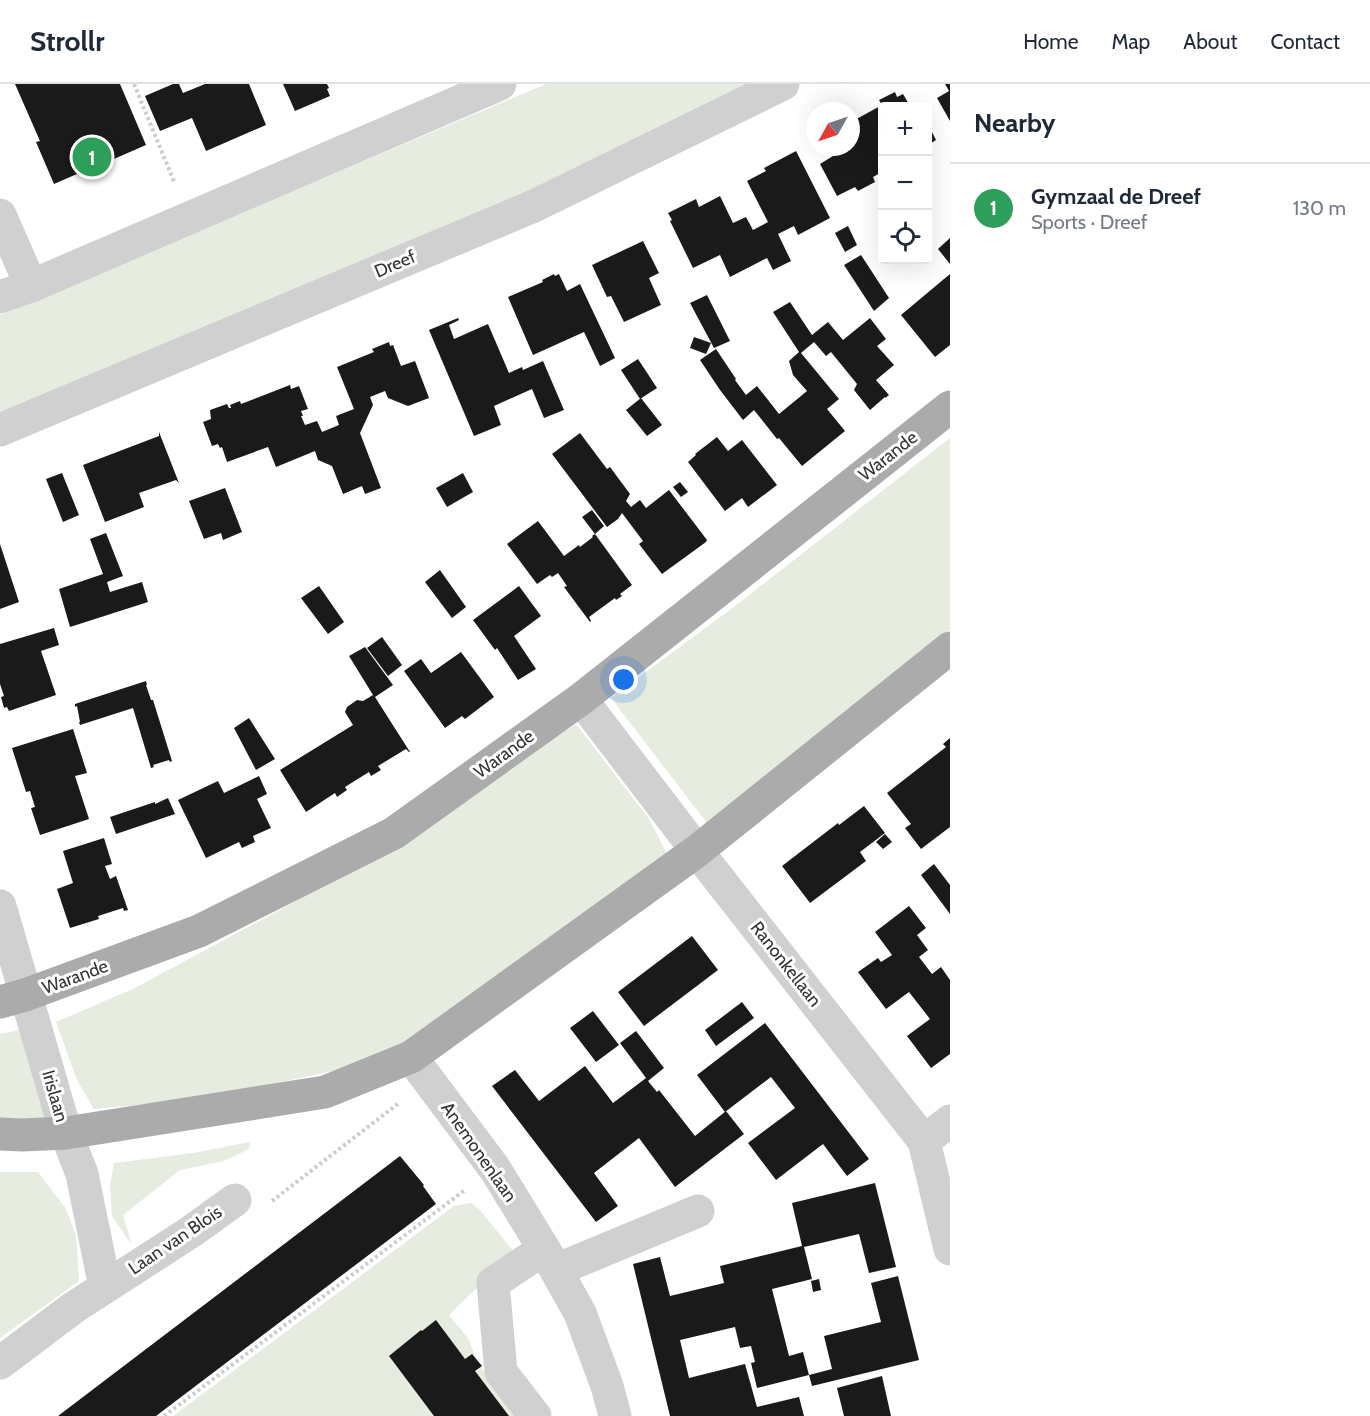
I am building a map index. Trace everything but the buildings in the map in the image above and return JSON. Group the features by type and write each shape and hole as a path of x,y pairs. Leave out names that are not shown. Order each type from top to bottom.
{"main road":[{"name":"Warande","path":"13,999 199,931 394,833 581,699 950,407"},
{"path":"0,1134 66,1133 325,1092 419,1069 697,851 950,648"}],"street":[{"path":"0,297 31,286 500,84"},
{"name":"Dreef","path":"0,430 534,206 783,84"},
{"path":"0,215 31,286"},
{"name":"Ranonkellaan","path":"581,699 924,1141 950,1249"},
{"name":"Irislaan","path":"0,906 13,999 82,1174 105,1287"},
{"name":"Anemonenlaan","path":"419,1069 495,1169 550,1259 580,1313 607,1386 615,1416"},
{"path":"924,1141 950,1121"},
{"name":"Laan van Blois","path":"0,1363 73,1308 192,1231 235,1200"},
{"path":"535,1416 501,1372 493,1283 550,1259 699,1211"}],"path":[{"path":"134,84 189,218"},
{"name":"Laan van Blois","path":"235,1200 249,1219 419,1069"},
{"path":"164,1416 495,1169"}],"shaded area":[{"path":"546,84 752,84 523,202 0,417 0,315"},
{"path":"950,438 950,629 707,823 611,698 735,606"},
{"path":"576,724 649,819 667,854 415,1045 338,1070 200,1099 94,1109 77,1080 56,1022 135,988 291,904"},
{"path":"24,1029 49,1124 0,1124 0,1034"},
{"path":"250,1142 249,1149 224,1161 180,1170 123,1215 132,1245 112,1216 110,1184 114,1163 193,1153"},
{"path":"0,1172 38,1172 66,1209 76,1235 79,1281 0,1338"},
{"path":"471,1203 479,1209 514,1252 449,1315 468,1338 477,1361 514,1416 173,1416 454,1206"}],"place":[{"name":"Gymzaal de Dreef","path":"92,157"}]}
